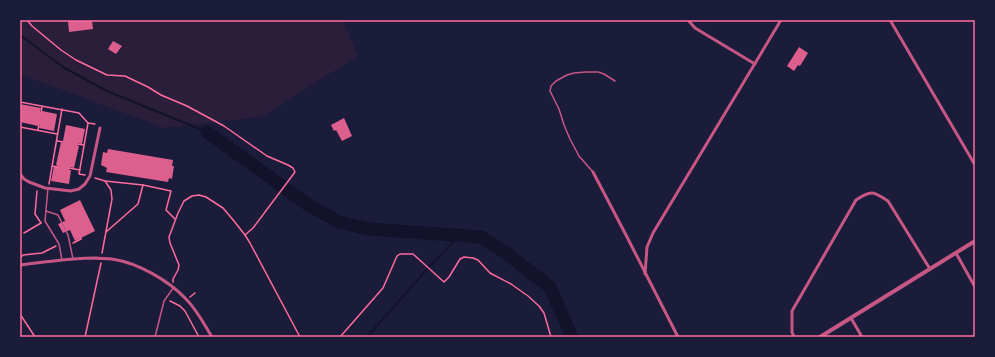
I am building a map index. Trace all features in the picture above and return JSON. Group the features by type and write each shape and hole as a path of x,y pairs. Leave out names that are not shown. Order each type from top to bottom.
{"street":[{"path":"688,20 695,28 755,64"},
{"path":"645,274 647,247 652,233 781,20"},
{"path":"890,20 975,165"},
{"path":"20,174 29,182 48,188 71,191 79,189 85,184 90,176 100,128"},
{"path":"593,172 678,337"},
{"path":"794,337 792,332 792,310 856,200 866,193 877,193 888,201 930,270"},
{"path":"820,337 975,241"},
{"path":"956,253 975,287"},
{"path":"20,264 83,258 112,259 142,268 174,287 202,318 212,337"},
{"path":"851,318 862,337"}],"lane":[{"path":"593,172 579,156 570,139 559,109 550,91 551,86 556,81 567,75 586,72 598,72 615,81"},
{"path":"48,188 45,221 59,245 62,260"},
{"path":"46,211 58,215 68,235 72,259"},
{"path":"155,337 164,301 174,287"}],"path":[{"path":"28,20 32,26 61,50 76,60 107,75 125,76 161,95 187,106 224,126 267,156 293,168 295,172 253,228 245,235"},
{"path":"20,102 79,113 88,123 95,124"},
{"path":"41,112 43,106"},
{"path":"48,188 62,109"},
{"path":"79,174 88,123"},
{"path":"38,131 39,124"},
{"path":"20,127 58,134"},
{"path":"57,141 65,142"},
{"path":"77,144 84,145"},
{"path":"52,166 58,167"},
{"path":"70,168 80,170"},
{"path":"90,176 106,181 143,185 171,191 166,210 175,219"},
{"path":"102,252 112,199 111,190 106,181"},
{"path":"38,185 35,214 41,223"},
{"path":"106,232 138,204 143,185"},
{"path":"174,287 173,279 179,265 169,237 175,219 184,201 192,196 200,195 206,197 223,208 245,235 300,337"},
{"path":"69,244 82,239 81,238"},
{"path":"20,258 23,255 42,253 54,246 59,245"},
{"path":"340,337 383,288 397,256 400,254 414,254 444,282 449,277 460,259 464,257 478,260 490,273 511,284 539,306 544,313 551,337"},
{"path":"85,337 101,262"},
{"path":"166,299 180,306 186,311 199,337"},
{"path":"20,314 35,337"}],"shaded area":[{"path":"20,20 343,20 358,56 261,117 164,128 20,74"}],"building":[{"path":"92,20 93,29 69,32 68,21"},
{"path":"113,41 122,46 116,54 108,49"},
{"path":"799,47 808,53 800,66 798,65 794,71 787,66"},
{"path":"20,104 41,108 40,112 42,113 42,111 57,114 54,131 39,128 40,124 38,124 38,126 20,122"},
{"path":"344,118 352,136 342,141 336,130 334,131 331,125"},
{"path":"66,125 85,129 82,144 77,143 79,146 74,168 70,167 69,170 71,170 69,184 51,181 54,166 58,167 56,165 61,142 65,143 65,141 63,141"},
{"path":"108,149 173,160 172,166 174,166 172,179 169,178 168,182 106,172 107,168 101,165 103,152 107,153"},
{"path":"80,200 95,231 75,241 70,230 63,233 58,224 65,221 60,210"}],"waterway":[{"path":"20,35 63,67 107,91 207,132"},
{"path":"207,132 307,204 339,222 369,229 481,237 506,253 550,287 572,337"},
{"path":"367,337 430,266 460,235"}]}
